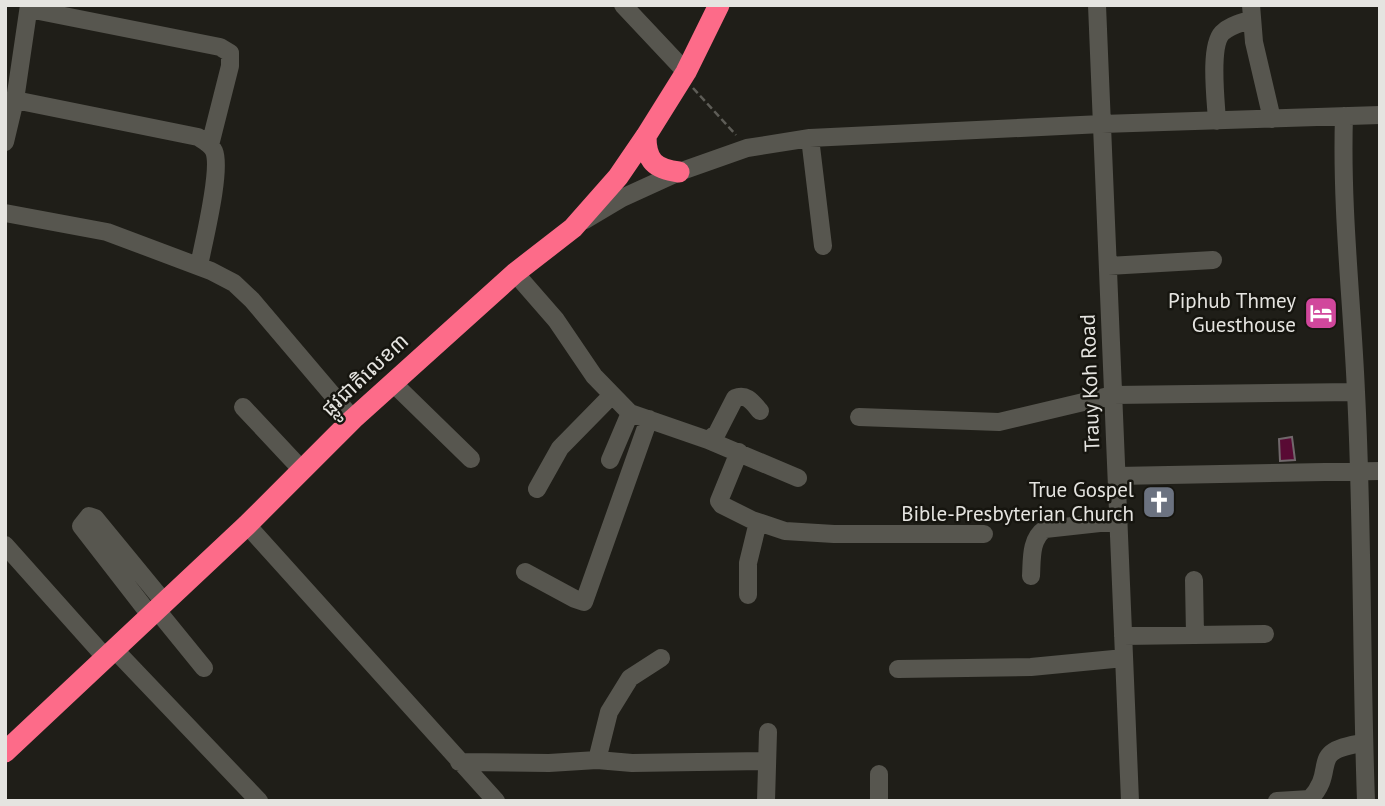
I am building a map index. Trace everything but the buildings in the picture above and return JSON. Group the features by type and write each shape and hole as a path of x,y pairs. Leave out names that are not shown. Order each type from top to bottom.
{"highway":[{"name":"ផ្លូវជាតិលេខ៣","path":"5,752 247,525 353,419 515,273 573,228 618,177 646,136 684,74 719,5"},
{"path":"646,136 646,151 653,162 663,170 679,172"}],"street":[{"path":"623,5 684,74"},
{"name":"Trauy Koh Road","path":"1097,5 1130,801"},
{"path":"5,142 15,100 29,7 220,47 230,54 230,66 210,145"},
{"path":"1217,121 1215,46 1221,34 1252,12"},
{"path":"1252,12 1254,42 1272,119"},
{"path":"15,100 198,137 210,145 215,154 214,186 199,266"},
{"path":"573,228 622,198 679,172 747,148 810,138 1102,124 1380,115"},
{"path":"1344,117 1344,208 1356,392 1363,585 1366,801"},
{"path":"810,138 823,246"},
{"path":"5,213 107,232 199,266 234,283 252,300 353,419"},
{"path":"1108,266 1213,260"},
{"path":"515,273 556,320 594,376 630,413 708,440 798,478"},
{"path":"393,383 471,459"},
{"path":"859,418 999,422 1113,395 1356,392"},
{"path":"537,489 560,448 611,395"},
{"path":"708,440 717,433 735,398 748,398 760,411"},
{"path":"243,407 302,470"},
{"path":"610,460 630,413"},
{"path":"525,572 584,602 649,419"},
{"path":"739,452 719,501 758,522 785,531 834,534 984,534"},
{"path":"1116,476 1380,471"},
{"path":"157,609 95,518 89,516 81,526 157,609 204,668"},
{"path":"1031,576 1034,544 1039,533 1045,529 1118,521"},
{"path":"748,595 748,563 758,522"},
{"path":"247,525 496,801"},
{"path":"5,545 109,653 259,801"},
{"path":"1194,579 1195,635"},
{"path":"1123,636 1265,634"},
{"path":"597,760 609,712 630,678 661,658"},
{"path":"898,669 1031,667 1124,658"},
{"path":"765,801 768,732"},
{"path":"1277,801 1310,799 1319,790 1324,765 1331,752 1342,746 1364,743"},
{"path":"459,762 766,761"},
{"path":"878,774 879,801"}],"path":[{"path":"684,74 747,148"}],"place":[{"name":"Piphub Thmey Guesthouse","path":"1321,313"},
{"name":"True Gospel Bible-Presbyterian Church","path":"1159,502"}]}
